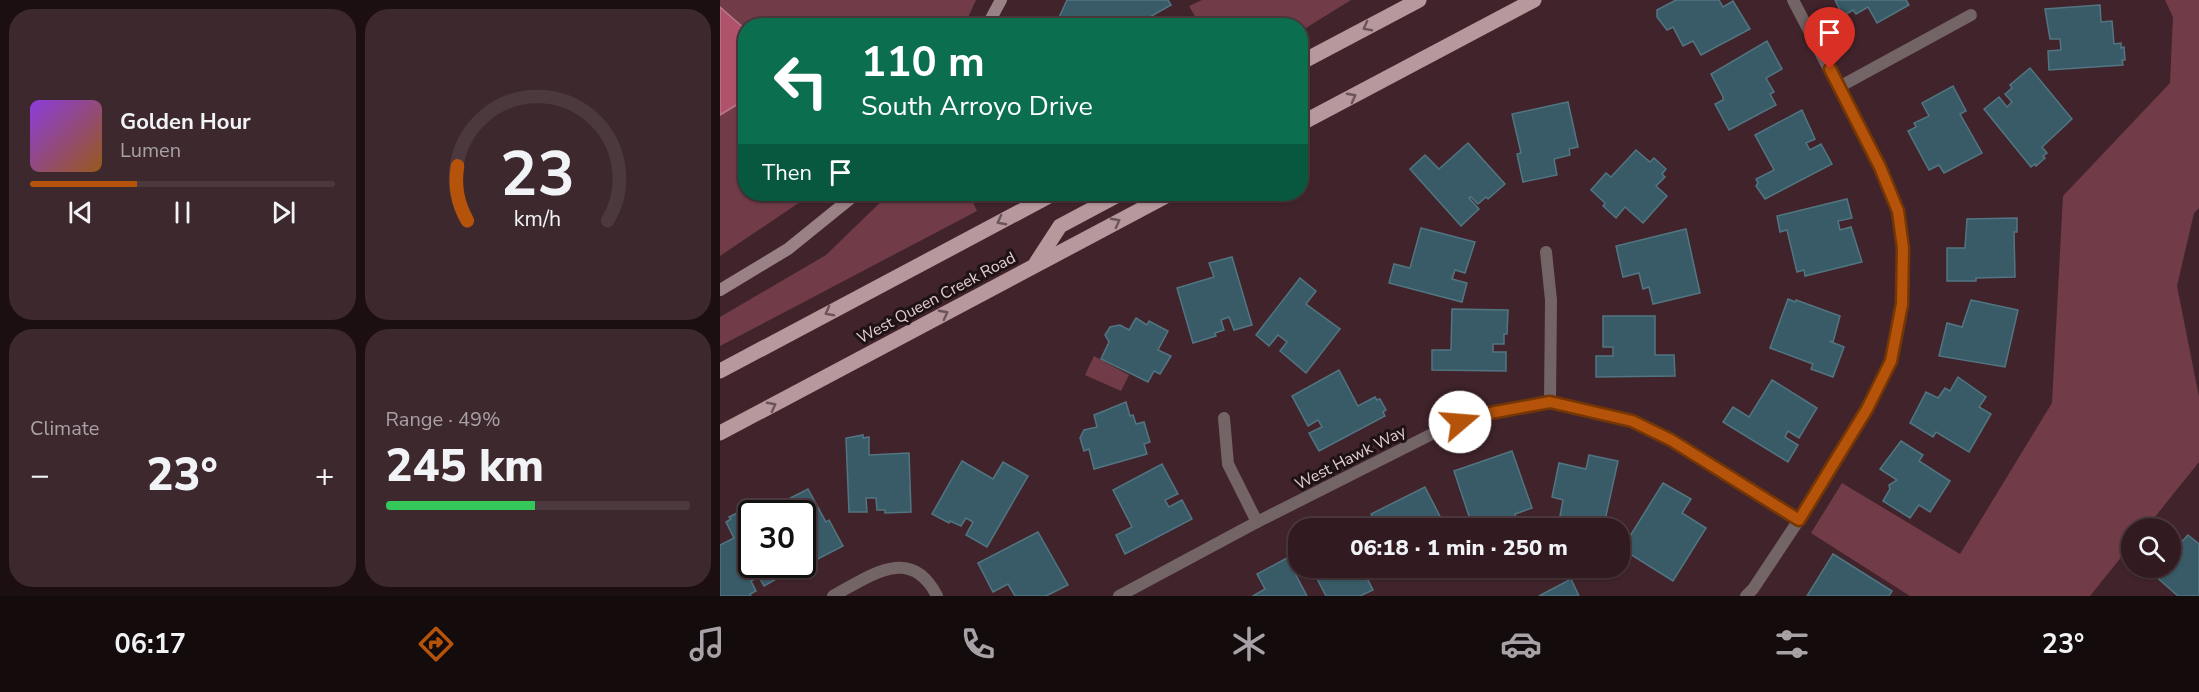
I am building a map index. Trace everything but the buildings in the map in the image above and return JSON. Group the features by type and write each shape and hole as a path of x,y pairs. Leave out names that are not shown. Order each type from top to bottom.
{"main road":[{"path":"1308,59 1419,0"},
{"path":"1308,120 1534,0"},
{"path":"720,370 1040,201"},
{"path":"1034,266 1060,226 1107,201"},
{"name":"West Queen Creek Road","path":"720,433 1157,201"}],"street":[{"path":"991,18 1001,0"},
{"path":"1750,593 1799,520 1867,409 1891,361 1902,304 1903,248 1898,211 1880,167 1793,0"},
{"path":"1839,87 1971,15"},
{"path":"720,290 788,249 847,201"},
{"path":"1546,252 1551,300 1550,402"},
{"name":"West Hawk Way","path":"1119,596 1257,522 1420,440 1474,416 1550,402 1632,421 1671,440 1799,520"},
{"path":"1224,418 1227,464 1257,522"},
{"path":"833,596 883,569 908,568 929,580 937,596"}],"shaded area":[{"path":"720,0 976,0 968,18 738,18 738,23 720,7"},
{"path":"1202,0 1351,0 1308,27 1308,18 1196,18 1189,6"},
{"path":"2165,0 2199,0 2199,208 2194,213 2177,286 2199,397 2199,462 2154,518 2121,518 2121,557 2090,596 1910,596 1811,533 1842,483 1960,554 2052,403 2063,196 2170,83 2173,17"},
{"path":"720,7 738,23 738,104 720,115"},
{"path":"738,103 738,201 802,201 720,256 720,115"},
{"path":"882,201 972,201 977,211 720,346 720,317 826,255"},
{"path":"1094,356 1129,375 1121,391 1085,375"}],"route":[{"path":"1460,422 1474,416 1550,402 1632,421 1671,440 1799,520 1867,409 1891,361 1902,304 1903,248 1898,211 1880,167 1830,69"}]}
